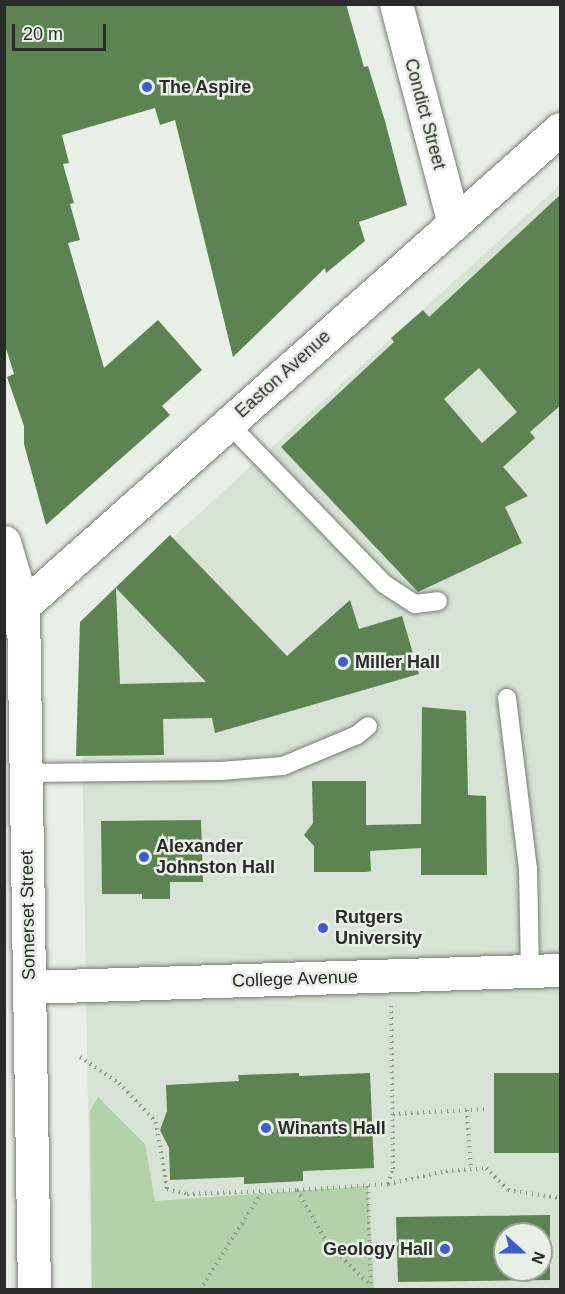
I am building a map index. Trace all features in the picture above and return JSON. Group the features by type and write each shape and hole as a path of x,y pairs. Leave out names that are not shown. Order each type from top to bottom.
{"street":[{"name":"Condict Street","path":"396,4 454,223"},
{"name":"Easton Avenue","path":"14,612 561,129"},
{"name":"Somerset Street","path":"4,542 14,612 26,773 34,1290"},
{"name":"College Avenue","path":"30,987 545,970"}],"lane":[{"path":"228,423 384,584 415,604 438,601"},
{"path":"507,699 528,868 545,970"},
{"path":"26,773 102,769 221,771 283,766 357,735 368,726"}],"path":[{"path":"388,1184 393,1169 391,975"},
{"path":"80,1057 119,1083 156,1122 168,1189 181,1194 368,1186 486,1168 508,1190 561,1198"},
{"path":"393,1114 486,1109"},
{"path":"467,1110 471,1169"},
{"path":"297,1190 328,1244 371,1286 368,1186"},
{"path":"200,1290 261,1192"},
{"path":"370,1244 386,1244"}],"shaded area":[{"name":"Rutgers University","path":"560,185 560,1289 91,1289 80,622"}],"green space":[{"path":"98,1097 145,1144 155,1201 368,1186 374,1289 92,1289 90,1111"}],"building":[{"path":"4,4 346,4 364,67 368,66 385,121 407,205 359,222 365,241 326,273 325,268 233,357 175,120 160,125 155,108 62,135 69,163 63,164 74,203 70,204 80,240 68,243 104,368 158,320 202,370 162,406 170,415 46,525 24,444 24,426 7,377 14,374 4,342"},
{"path":"561,194 561,405 530,432 535,438 503,467 528,496 505,507 522,543 418,592 281,447 394,342 391,338 423,310 429,317","holes":["479,368 517,412 482,443 444,399"]},
{"path":"170,535 287,656 350,600 359,629 402,616 419,674 215,733 212,718 163,719 164,755 76,756 80,622","holes":["116,588 206,682 120,684"]},
{"path":"422,707 466,711 468,795 486,796 487,875 421,875 421,848 370,851 371,871 314,872 314,846 304,835 313,823 312,781 366,781 366,825 421,824"},
{"name":"Alexander Johnston Hall","path":"201,820 203,882 170,882 170,899 142,899 142,894 102,894 101,821"},
{"name":"Winants Hall","path":"299,1073 299,1076 370,1073 374,1168 303,1171 303,1181 244,1184 244,1177 170,1180 169,1148 160,1130 167,1111 166,1085 239,1081 238,1075"},
{"path":"494,1073 560,1073 560,1153 494,1153"},
{"name":"Geology Hall","path":"550,1215 550,1222 493,1222 493,1281 398,1282 396,1217"}],"place":[{"name":"The Aspire","path":"147,87"},
{"name":"Miller Hall","path":"343,662"},
{"name":"Alexander Johnston Hall","path":"144,857"},
{"name":"Rutgers University","path":"323,928"},
{"name":"Winants Hall","path":"266,1128"},
{"name":"Geology Hall","path":"445,1249"}]}
